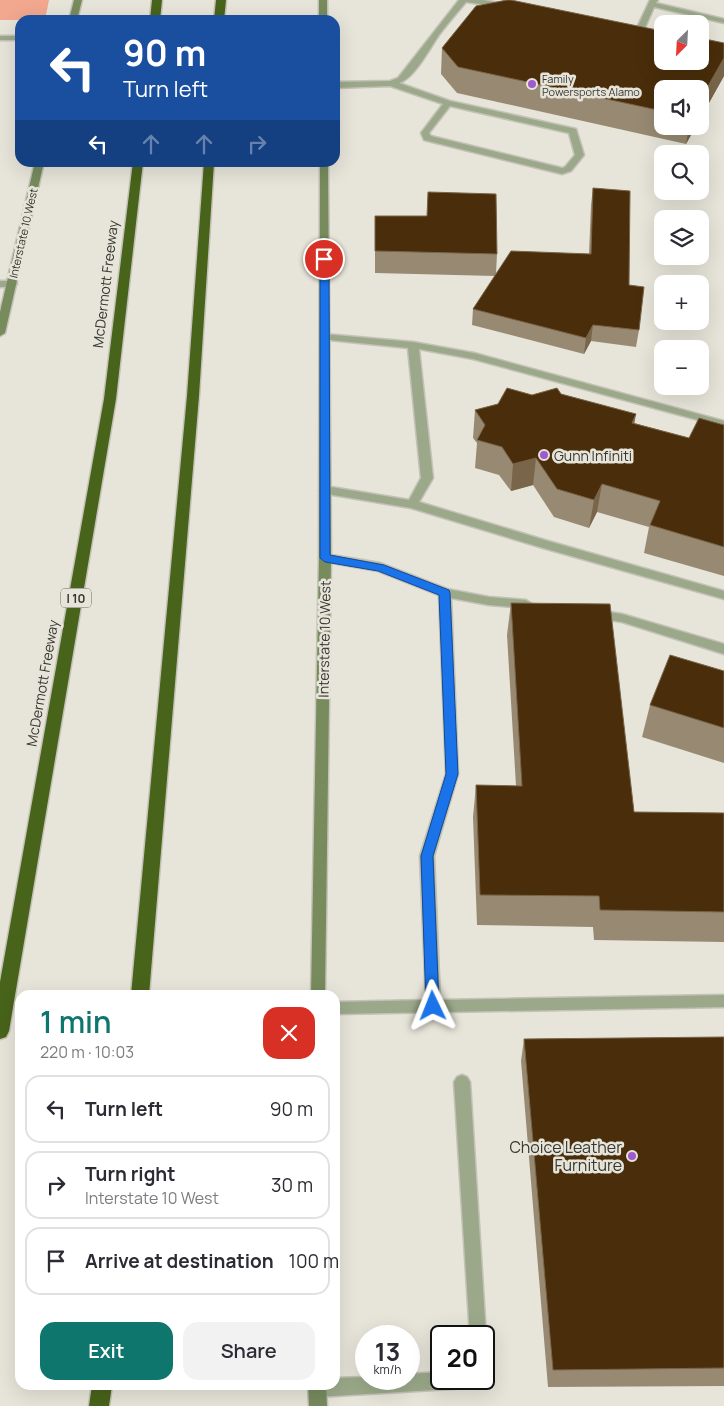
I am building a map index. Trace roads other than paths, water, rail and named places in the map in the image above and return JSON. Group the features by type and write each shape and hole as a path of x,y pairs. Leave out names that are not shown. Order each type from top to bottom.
{"highway":[{"path":"156,15 157,0"},
{"path":"220,15 221,0"},
{"name":"McDermott Freeway","path":"0,1031 110,399 137,167"},
{"path":"140,990 193,396 209,167"},
{"path":"99,1406 101,1390"}],"main road":[{"path":"74,15 78,0"},
{"path":"323,0 324,15"},
{"name":"Interstate 10 West","path":"0,333 39,167"},
{"name":"Interstate 10 West","path":"318,990 325,558 324,167"},
{"path":"317,1390 318,1406"}],"lane":[{"path":"340,85 391,83 401,80 463,0"},
{"path":"468,0 518,8"},
{"path":"630,30 643,33 653,2 724,21"},
{"path":"0,38 15,38"},
{"path":"391,83 448,103 573,131 580,155 568,169 562,171 427,138 425,133 448,103"},
{"path":"0,284 12,284"},
{"path":"324,337 413,345 474,356 724,424"},
{"path":"412,504 427,478 413,345"},
{"path":"325,490 412,504 547,545 724,595"},
{"path":"325,558 380,568 445,593 489,601 535,605"},
{"path":"433,1006 427,856 452,774 445,593"},
{"path":"582,612 622,618 724,649"},
{"path":"340,1008 724,1001"},
{"path":"462,1082 477,1325"},
{"path":"340,1385 430,1381"}],"place":[{"name":"Family Powersports Alamo","path":"532,84"},
{"name":"Gunn Infiniti","path":"544,455"},
{"name":"Choice Leather Furniture","path":"632,1156"}]}
